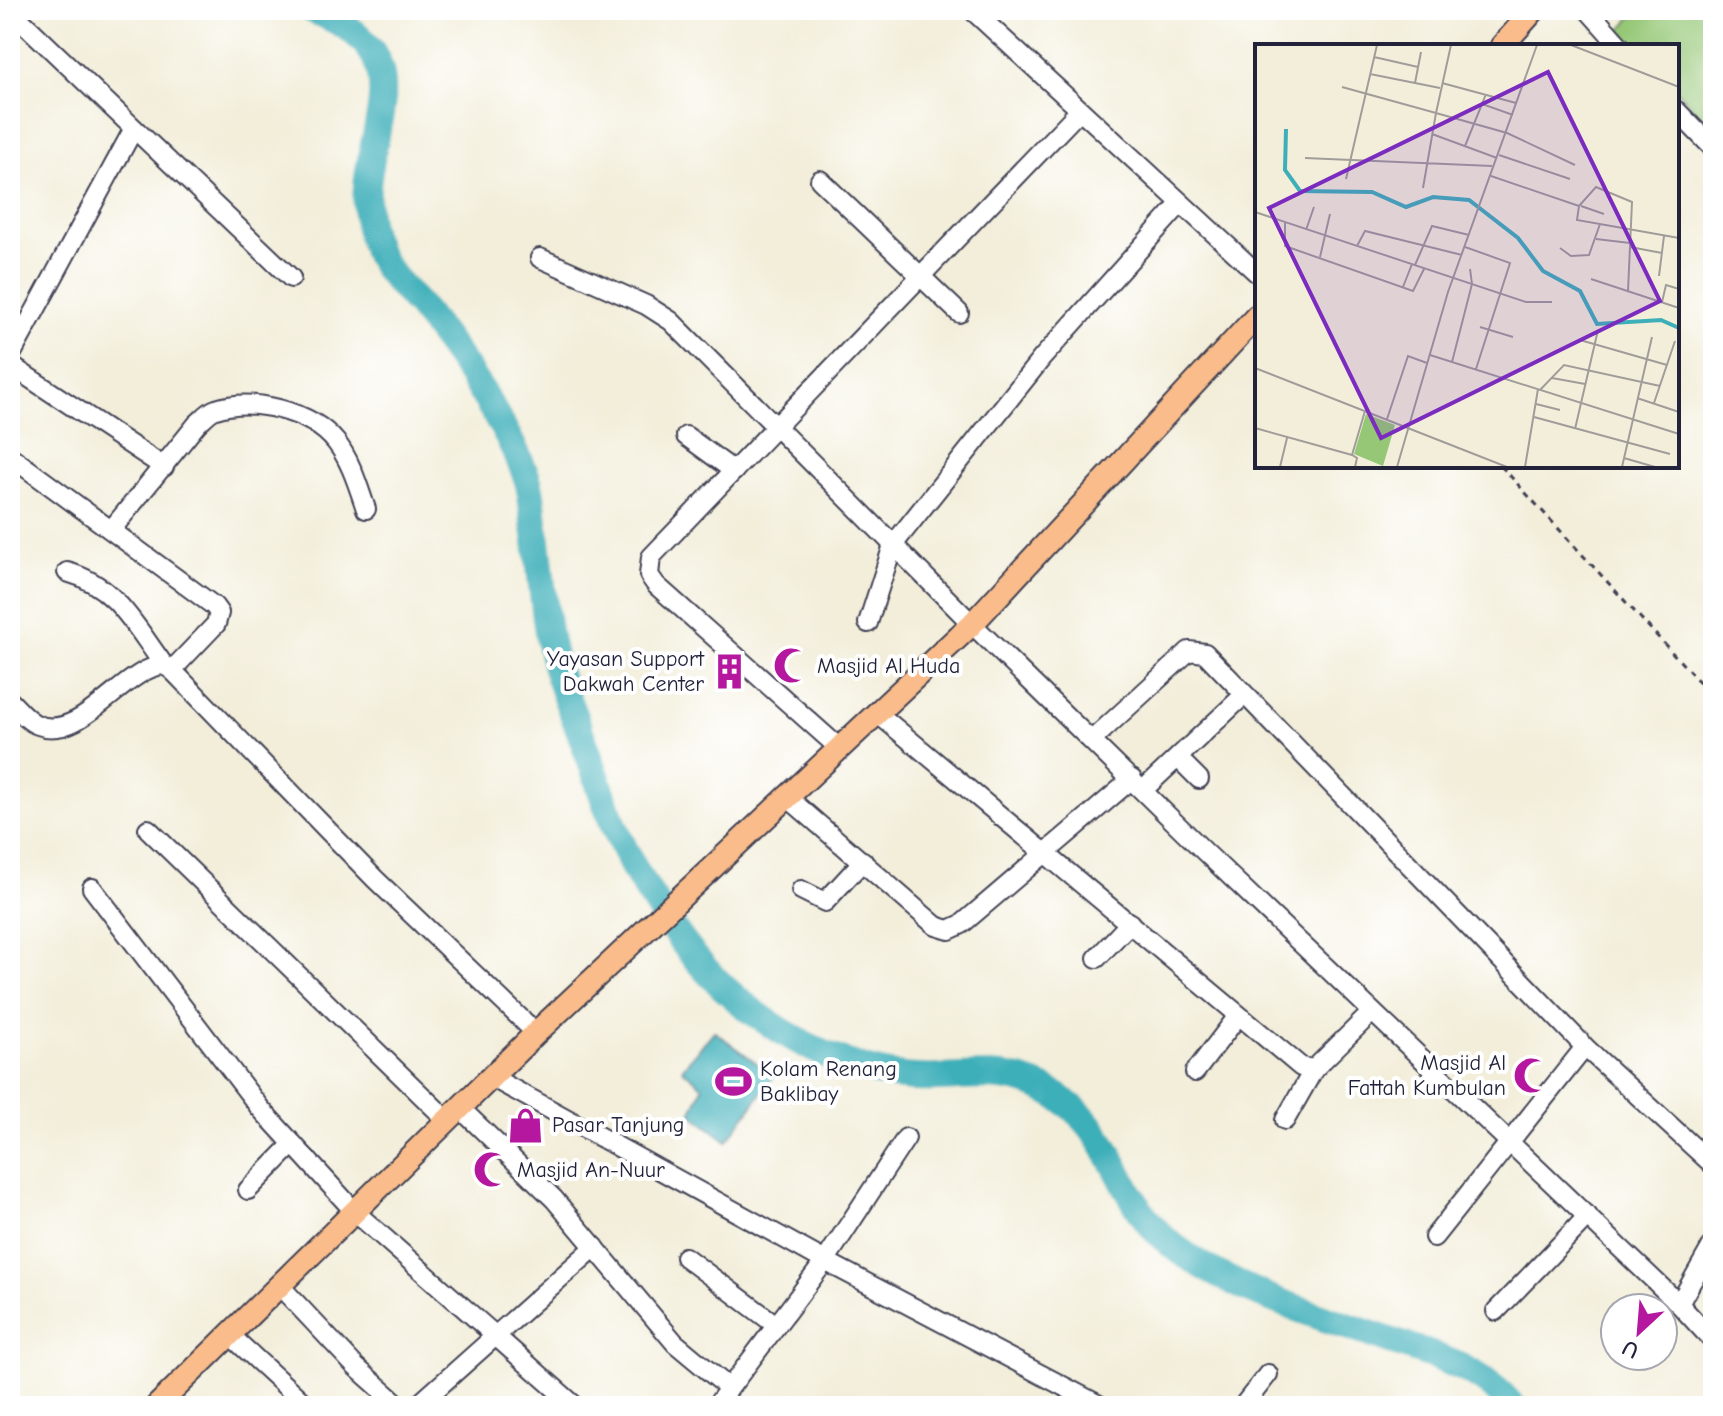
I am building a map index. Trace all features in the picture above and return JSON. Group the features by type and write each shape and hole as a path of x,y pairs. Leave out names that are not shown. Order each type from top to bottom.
{"main road":[{"path":"1504,44 1534,10"},
{"path":"157,1406 536,1033 972,624 1255,318"}],"street":[{"path":"10,10 291,278"},
{"path":"972,10 1255,271"},
{"path":"1588,10 1618,44"},
{"path":"838,747 698,625 649,575 651,557 657,547 734,471 1080,110"},
{"path":"1679,113 1713,148"},
{"path":"12,348 133,130"},
{"path":"820,180 922,274 959,313"},
{"path":"868,623 893,545 1042,358 1181,203"},
{"path":"540,258 659,312 972,624 1667,1292"},
{"path":"10,365 164,467"},
{"path":"112,529 214,409 241,406 297,413 335,441 354,474 366,509"},
{"path":"686,436 734,471"},
{"path":"10,456 112,529 219,613 216,624 168,668 147,669 109,700 53,727 34,724 10,701"},
{"path":"67,572 90,579 122,605 168,668 375,879 536,1033"},
{"path":"1092,740 1194,649 1205,653 1585,1047 1713,1165"},
{"path":"786,796 936,926 949,930 962,924 1046,853 1178,758 1244,695"},
{"path":"876,712 1238,1016 1301,1067 1314,1069"},
{"path":"1178,758 1199,779"},
{"path":"148,829 454,1115 530,1173 675,1343 729,1388"},
{"path":"801,890 825,902 863,861"},
{"path":"92,888 174,998 293,1144 355,1212 575,1406"},
{"path":"1097,958 1130,923"},
{"path":"1285,1120 1314,1069 1372,1012"},
{"path":"1195,1072 1238,1016"},
{"path":"1434,1237 1508,1139 1585,1047"},
{"path":"493,1078 825,1261 1101,1406"},
{"path":"716,1406 825,1261 906,1138"},
{"path":"248,1190 293,1144"},
{"path":"1496,1311 1588,1216"},
{"path":"1713,1244 1679,1304 1713,1341"},
{"path":"417,1406 595,1247"},
{"path":"685,1257 776,1325"},
{"path":"280,1286 400,1406"},
{"path":"229,1334 307,1406"},
{"path":"1243,1406 1268,1374"}],"path":[{"path":"1503,468 1713,697"}],"green space":[{"path":"1638,10 1713,10 1713,130 1679,93 1679,44 1633,44 1620,30"}],"water":[{"name":"Kolam Renang Baklibay","path":"714,1031 774,1076 727,1141 691,1114 703,1087 682,1069"}],"waterway":[{"path":"313,10 353,31 375,56 382,83 368,177 367,212 375,248 389,272 464,365 518,456 530,490 547,628 560,679 631,863 680,939 698,961 726,990 771,1025 849,1064 903,1077 1002,1077 1035,1085 1063,1100 1084,1118 1100,1139 1152,1226 1196,1262 1248,1289 1455,1364 1486,1382 1512,1406"}],"place":[{"name":"Masjid Al Huda","path":"791,666"},
{"name":"Yayasan Support Dakwah Center","path":"730,672"},
{"name":"Masjid Al Fattah Kumbulan","path":"1532,1076"},
{"name":"Kolam Renang Baklibay","path":"734,1082"},
{"name":"Pasar Tanjung","path":"526,1125"},
{"name":"Masjid An-Nuur","path":"491,1170"}]}
